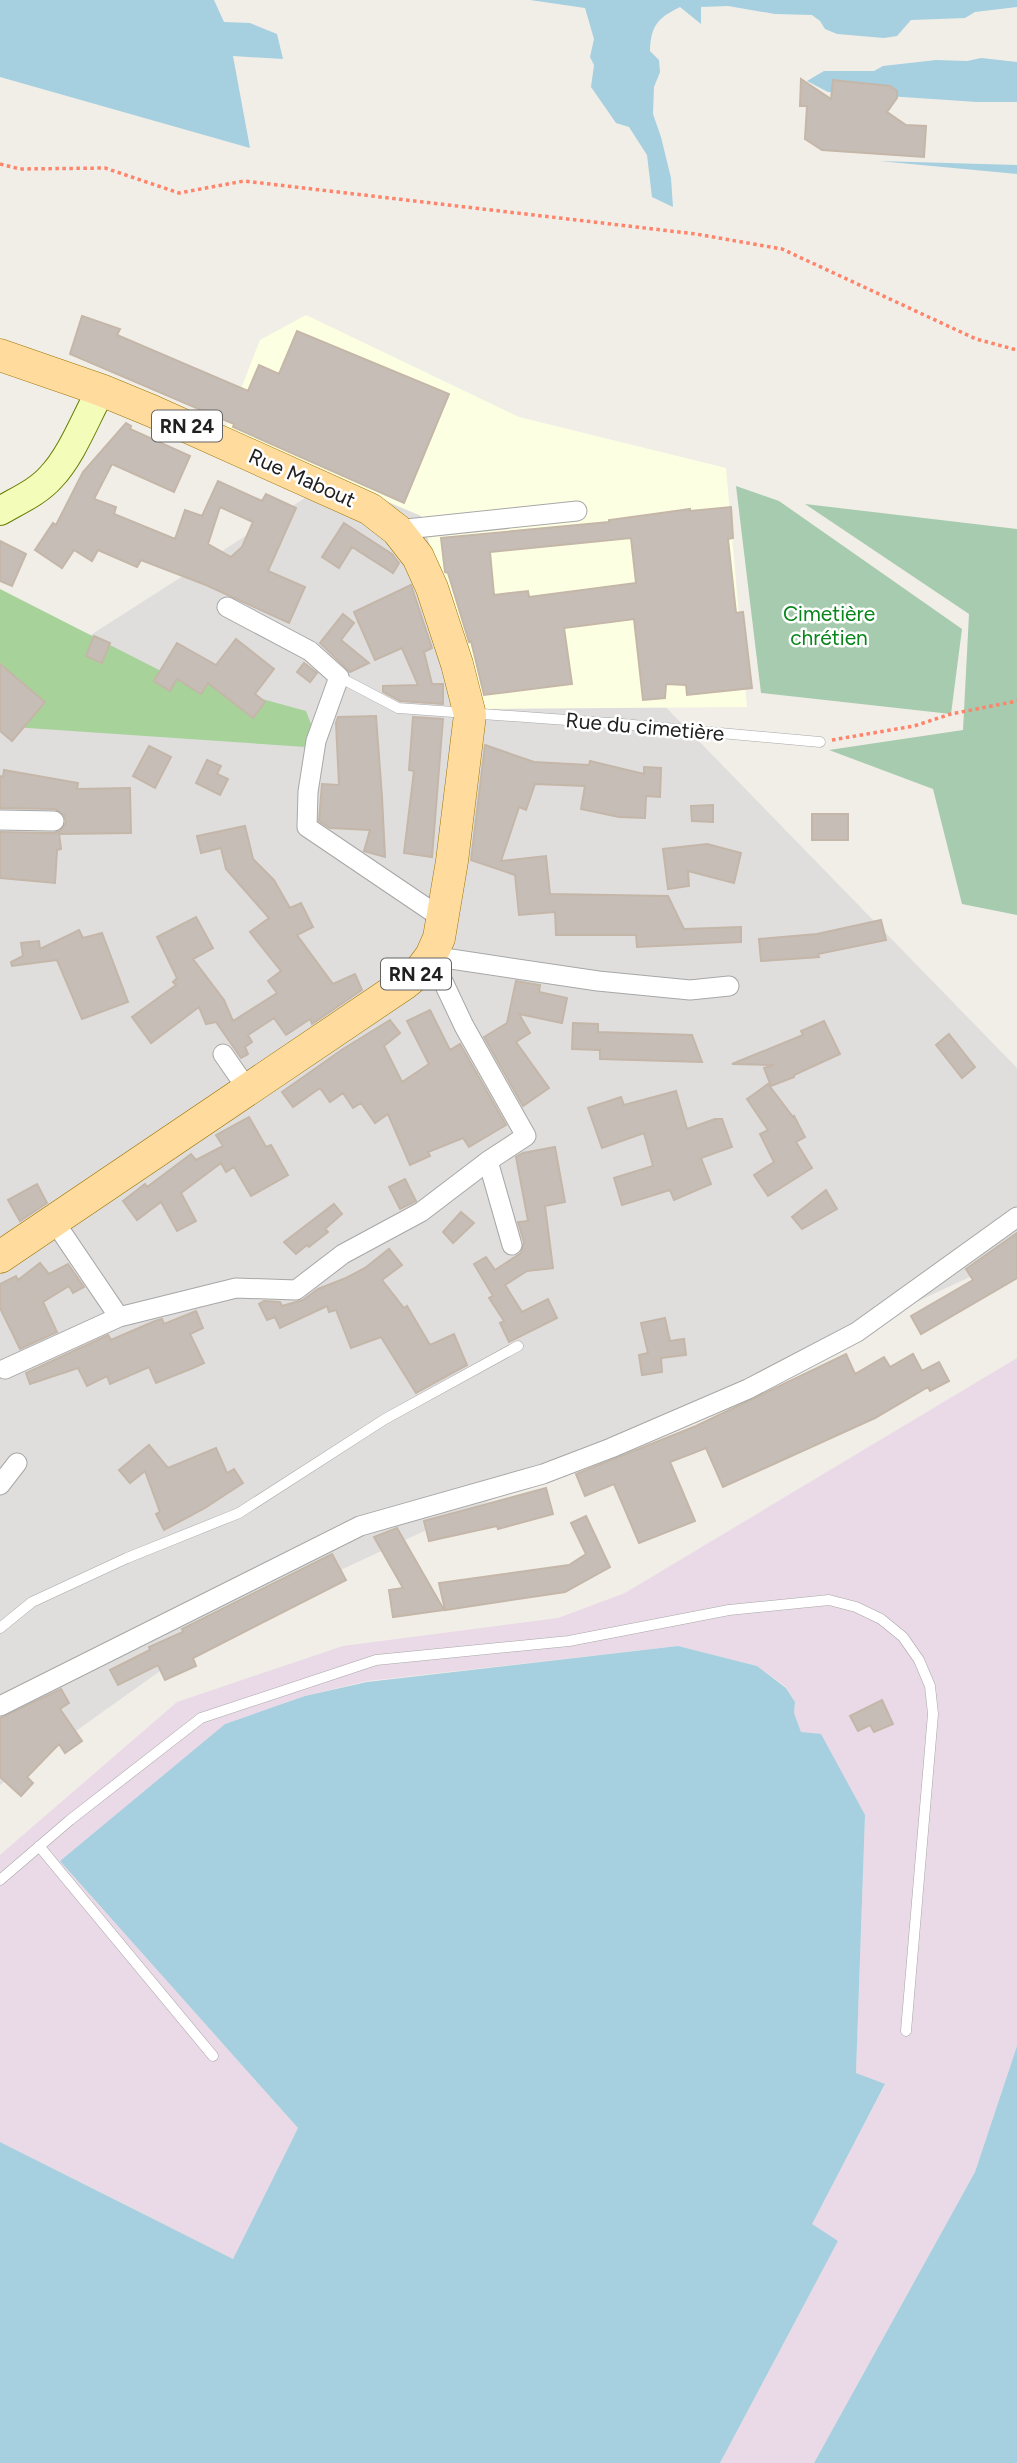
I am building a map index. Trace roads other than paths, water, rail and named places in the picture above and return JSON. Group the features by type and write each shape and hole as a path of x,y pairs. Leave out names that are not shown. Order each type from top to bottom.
{"main road":[{"name":"Rue Mabout","path":"0,355 101,390 370,509 397,530"},
{"name":"RN 24","path":"0,1257 404,984 419,972 431,956 443,919 470,715 457,664 432,588 418,557 397,530"}],"street":[{"path":"0,511 35,491 51,478 62,463 101,390"},
{"path":"397,530 577,511"},
{"path":"227,607 310,651 339,677 316,741 308,792 307,827 443,919"},
{"path":"0,820 54,821"},
{"path":"431,956 598,981 690,990 729,986"},
{"path":"5,1369 119,1317 236,1288 296,1290 343,1254 421,1212 526,1136 464,1026 431,956"},
{"path":"223,1054 248,1090"},
{"path":"488,1161 512,1245"},
{"path":"0,1706 360,1526 543,1474 748,1389 857,1332 1017,1217"},
{"path":"54,1220 119,1317"},
{"path":"0,1485 17,1463"}],"lane":[{"name":"Rue du cimetière","path":"339,677 398,708 820,742"},
{"path":"0,1628 32,1602 127,1558 239,1513 385,1419 518,1346"},
{"path":"0,1880 201,1718 376,1660 569,1641 729,1610 828,1600 856,1606 881,1619 903,1637 919,1660 929,1686 933,1714 906,2031"},
{"path":"39,1846 213,2056"}],"water":[{"path":"0,0 214,0 224,22 250,23 277,34 283,59 233,56 250,148 0,77"},
{"path":"530,0 1017,0 1017,7 975,12 965,18 911,20 897,36 884,38 837,34 825,29 812,15 775,14 728,6 701,7 701,24 680,7 672,11 657,23 650,51 659,60 660,72 654,87 653,114 671,178 673,207 652,197 647,155 629,127 616,123 591,87 594,65 590,57 594,39 585,8"},
{"path":"981,58 1017,62 1017,102 977,102 828,92 807,81 824,71 874,71 883,66"},
{"path":"879,161 1017,165 1017,174"},
{"path":"678,1646 757,1666 786,1688 795,1702 794,1713 801,1732 821,1734 865,1815 856,2073 885,2084 812,2224 838,2241 720,2463 0,2463 0,2142 233,2259 298,2128 60,1861 225,1724 305,1696 367,1682"},
{"path":"1017,2046 1017,2463 814,2463 975,2172"}],"park label":[{"name":"Cimetière chrétien","path":"829,626"}]}
